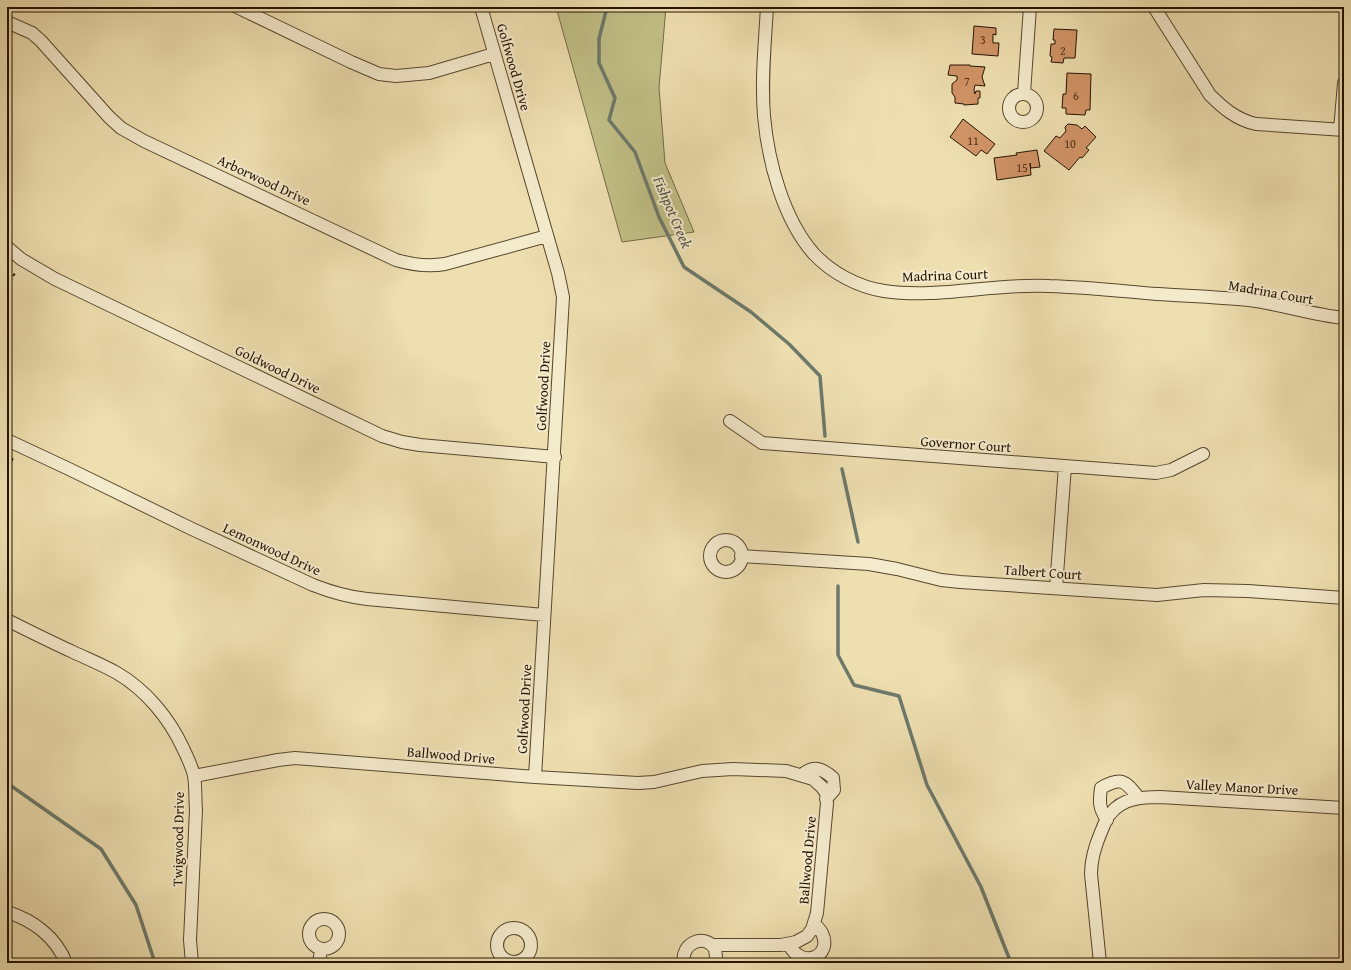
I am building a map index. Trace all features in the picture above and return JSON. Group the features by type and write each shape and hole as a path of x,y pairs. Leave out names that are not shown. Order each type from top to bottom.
{"street":[{"path":"237,7 350,62 379,74 396,76 429,74 494,54"},
{"name":"Golfwood Drive","path":"481,7 558,273 563,297 555,456 535,777"},
{"name":"Madrina Court","path":"767,7 763,80 764,114 769,152 776,176 792,220 803,239 815,254 832,269 849,279 868,288 893,292 925,293 1034,285 1251,300 1323,316 1344,318"},
{"path":"1024,94 1030,7"},
{"path":"1154,7 1210,95 1220,105 1245,122 1342,130 1344,83"},
{"name":"Arborwood Drive","path":"7,22 32,33 41,41 109,117 126,131 396,260 415,265 432,266 445,264 547,236"},
{"name":"Goldwood Drive","path":"7,247 21,258 55,279 382,436 402,442 420,445 555,456"},
{"name":"Governor Court","path":"730,421 762,443 1156,473 1171,470 1203,454"},
{"name":"Lemonwood Drive","path":"7,440 68,468 197,532 313,585 333,592 351,597 367,599 544,615"},
{"path":"1056,588 1065,466"},
{"name":"Talbert Court","path":"742,556 869,564 941,580 1157,595 1204,590 1248,591 1344,598"},
{"name":"Twigwood Drive","path":"7,620 95,661 118,674 138,689 156,707 172,727 179,739 194,776 196,810 190,940 192,963"},
{"name":"Ballwood Drive","path":"194,776 295,758 535,777 638,783 654,782 702,771 733,769 786,771 813,779 826,793 826,799 817,913 812,929 802,940 789,944 713,946 707,941 701,940 690,944 683,953 684,963"},
{"path":"1107,820 1101,810 1099,800 1101,788 1109,783 1120,781 1128,784 1138,798"},
{"name":"Valley Manor Drive","path":"1100,963 1091,865 1094,850 1110,813 1124,802 1138,798 1160,797 1344,808"},
{"path":"7,912 16,914 30,922 53,940 62,953 66,963"},
{"name":"Ballwood Drive","path":"789,944 792,951 798,956 807,958 816,957 821,952 824,943 822,933 814,923"},
{"path":"713,946 716,953 715,963"},
{"path":"319,963 321,950"}],"path":[{"path":"7,284 16,272"},
{"path":"7,470 13,458"}],"shaded area":[{"path":"556,7 666,7 659,88 665,163 694,232 622,242"}],"building":[{"path":"974,26 996,28 996,35 993,34 993,43 999,43 998,56 972,54"},
{"path":"1054,29 1077,30 1075,58 1064,58 1063,63 1051,62 1051,44 1055,44 1055,40 1053,40"},
{"path":"950,65 985,67 982,77 985,86 975,85 974,90 975,94 976,91 980,91 978,104 964,105 955,103 955,97 952,93 952,84 957,80 957,76 948,75"},
{"path":"1067,73 1091,74 1090,110 1086,110 1085,115 1066,114 1066,108 1062,108 1063,94 1066,94"},
{"path":"963,119 995,144 987,154 981,150 976,156 950,137"},
{"path":"1068,124 1077,125 1082,129 1085,126 1096,137 1086,148 1089,150 1082,158 1080,157 1069,170 1044,151 1056,136 1060,138 1066,131 1065,127"},
{"path":"1037,150 1040,167 1031,168 1030,163 1031,175 997,180 994,158 1017,155 1016,153"}],"waterway":[{"name":"Fishpot Creek","path":"607,7 599,39 599,63 615,98 609,120 635,152 659,217 684,267 751,312 789,344 820,376 825,436"},
{"path":"842,469 858,542"},
{"path":"838,586 838,655 854,685 899,696 927,785 981,887 1011,963"},
{"path":"7,783 101,849 136,905 155,963"}]}
